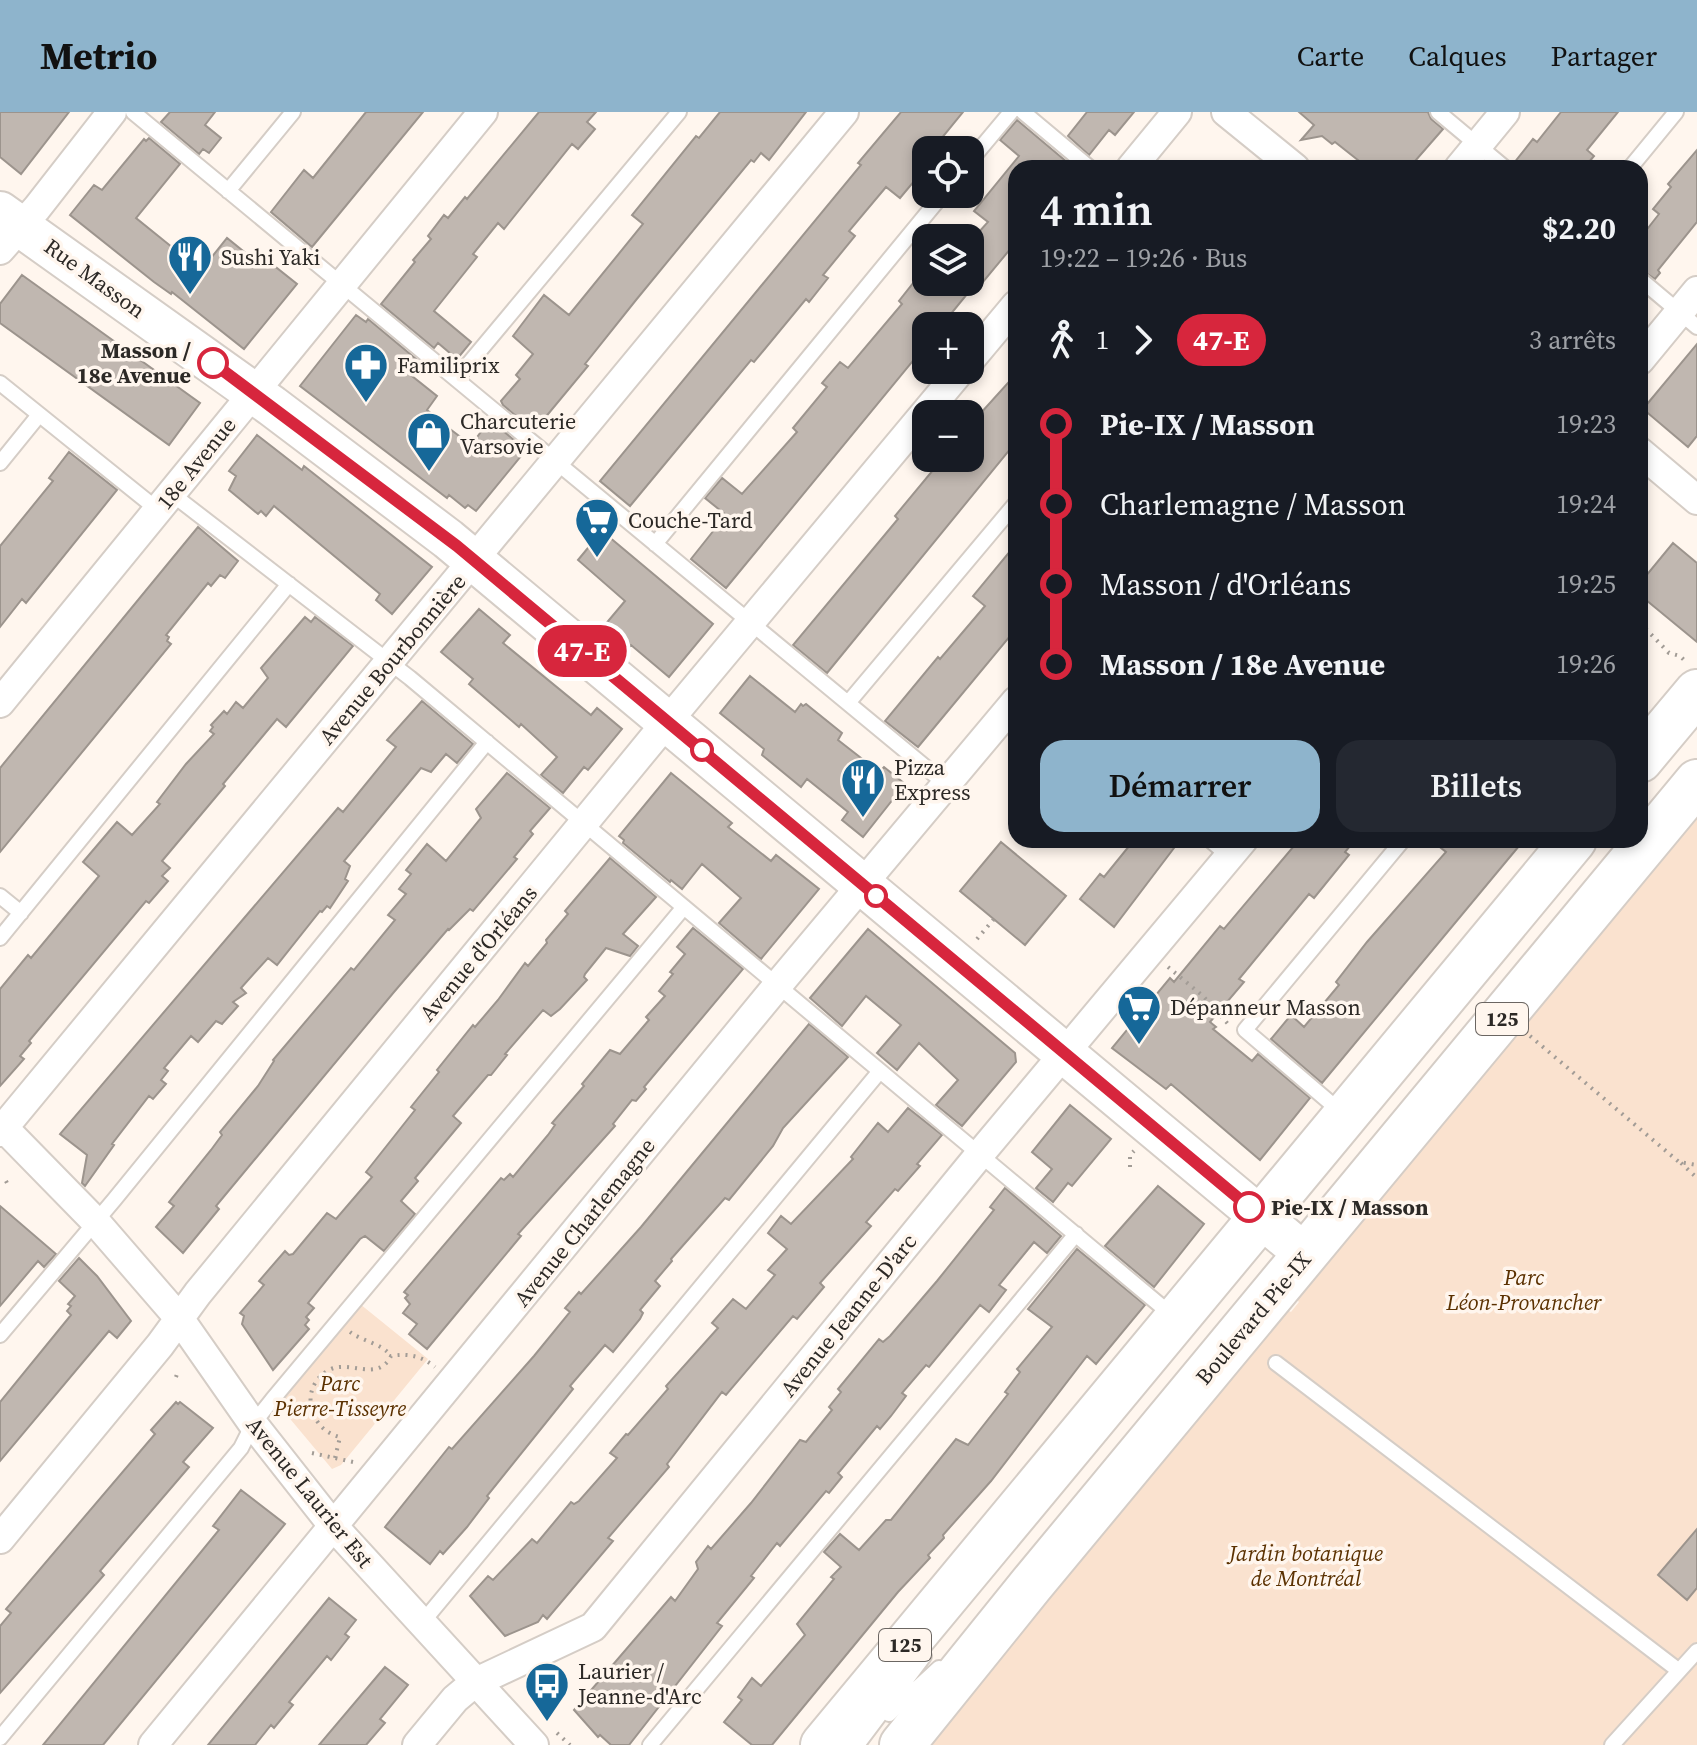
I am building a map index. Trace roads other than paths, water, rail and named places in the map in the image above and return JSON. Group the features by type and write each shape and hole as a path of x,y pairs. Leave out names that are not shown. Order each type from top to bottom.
{"main road":[{"path":"1648,747 1692,677"},
{"name":"Boulevard Pie-IX","path":"1648,841 1697,782"},
{"name":"125","path":"823,1745 1567,848"},
{"name":"Boulevard Pie-IX","path":"875,1742 1031,1585 1642,848"}],"street":[{"name":"18e Avenue","path":"0,703 483,112"},
{"name":"Avenue Bourbonnière","path":"1,1127 844,112"},
{"path":"1138,160 1177,112"},
{"path":"1226,112 1285,160"},
{"path":"1466,160 1505,112"},
{"path":"7,229 101,116"},
{"name":"Rue Masson","path":"7,229 255,393 474,561 1306,1255"},
{"path":"1648,352 1691,310"},
{"path":"984,343 1008,315"},
{"name":"Avenue d'Orléans","path":"0,1539 750,622 949,384"},
{"path":"1648,459 1697,500"},
{"name":"Avenue Charlemagne","path":"153,1745 777,986 1008,711"},
{"name":"Avenue Jeanne-D'arc","path":"417,1745 455,1699 474,1683 593,1627 1065,1053 1226,848"},
{"name":"Avenue Laurier Est","path":"1,1127 95,1221 179,1318 253,1424 334,1527 534,1745"}],"lane":[{"path":"133,112 947,785"},
{"path":"228,191 293,112"},
{"path":"456,379 679,112"},
{"path":"984,144 1011,112"},
{"path":"1023,112 1080,160"},
{"path":"1438,112 1496,160"},
{"path":"1637,160 1676,112"},
{"path":"655,544 931,208"},
{"path":"1648,284 1691,310"},
{"path":"0,383 39,415 289,584 389,662 1176,1318"},
{"path":"0,463 39,415"},
{"path":"848,703 1008,513"},
{"path":"0,938 289,584"},
{"path":"0,1335 487,742"},
{"path":"1345,1115 1245,1030 1396,848"},
{"path":"0,896 21,913"},
{"path":"0,1738 241,1448 253,1424 684,907"},
{"path":"421,1624 880,1071"},
{"path":"650,1745 1076,1234"},
{"path":"1276,1363 1678,1670"},
{"path":"944,1623 989,1545"},
{"path":"961,1648 1031,1585"},
{"path":"875,1742 930,1649"},
{"path":"1612,1745 1697,1651"},
{"path":"875,1742 950,1659"}],"place":[{"name":"Sushi Yaki","path":"190,296"},
{"name":"Masson / 18e Avenue","path":"213,363"},
{"name":"Familiprix","path":"366,404"},
{"name":"Charcuterie Varsovie","path":"429,473"},
{"name":"Couche-Tard","path":"597,559"},
{"name":"Pizza Express","path":"863,819"},
{"name":"Dépanneur Masson","path":"1139,1046"},
{"name":"Pie-IX / Masson","path":"1249,1207"},
{"name":"Laurier / Jeanne-d'Arc","path":"547,1723"}],"park label":[{"name":"Parc Léon-Provancher","path":"1524,1290"},
{"name":"Parc Pierre-Tisseyre","path":"340,1396"},
{"name":"Jardin botanique de Montréal","path":"1306,1566"}]}
